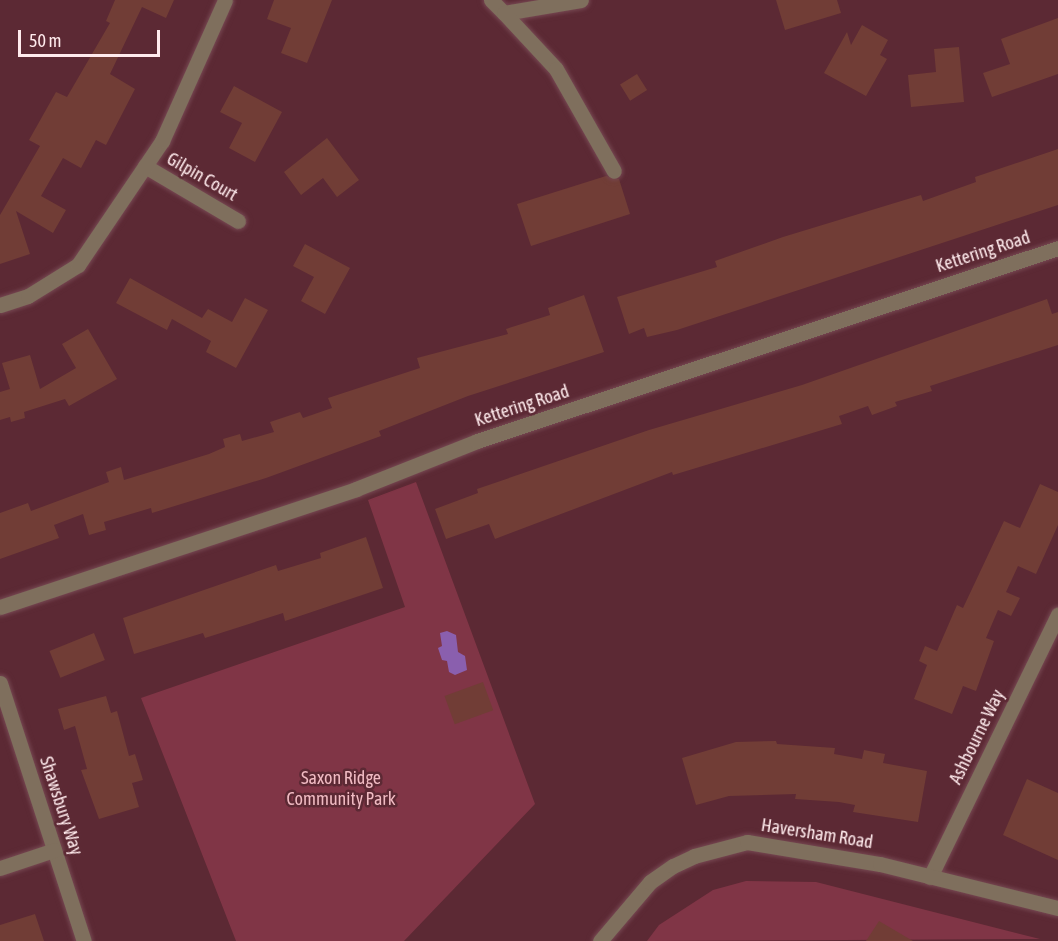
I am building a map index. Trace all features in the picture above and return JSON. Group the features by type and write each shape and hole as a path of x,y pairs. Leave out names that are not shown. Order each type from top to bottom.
{"street":[{"path":"0,305 28,296 78,265 162,141 225,0"},
{"path":"490,0 556,69 614,171"},
{"path":"504,13 581,0"},
{"name":"Gilpin Court","path":"145,166 238,221"},
{"name":"Kettering Road","path":"0,607 356,489 477,441 1058,248"},
{"name":"Ashbourne Way","path":"930,877 1058,614"},
{"name":"Shawsbury Way","path":"0,683 84,941"},
{"name":"Haversham Road","path":"600,941 650,882 673,866 694,856 747,842 803,849 1058,908"},
{"path":"0,868 54,850"}],"green space":[{"name":"Saxon Ridge Community Park","path":"416,482 535,804 404,941 236,941 141,698 405,607 368,500"},
{"path":"746,881 816,882 1040,939 647,941 659,925 713,890"}],"shaded area":[{"path":"447,631 456,635 458,652 465,656 467,670 455,675 449,672 447,661 442,660 438,648 442,646 440,633"}],"building":[{"path":"115,0 174,0 166,18 142,7 110,74 135,89 106,145 96,140 81,168 63,158 41,196 66,210 53,233 16,211 30,254 0,264 0,215 40,146 29,140 56,92 67,97 110,23 106,21"},
{"path":"274,0 332,0 307,63 281,53 291,28 267,19"},
{"path":"776,0 837,0 841,13 785,30"},
{"path":"1058,18 1058,74 992,97 983,73 1010,64 1001,39"},
{"path":"862,25 888,40 880,55 887,59 866,96 824,73 847,32 851,45"},
{"path":"959,47 964,102 911,107 908,75 936,72 934,49"},
{"path":"637,74 647,90 630,101 620,85"},
{"path":"234,86 282,112 255,162 229,148 242,123 220,112"},
{"path":"327,138 359,180 337,197 323,178 301,195 284,172"},
{"path":"1058,149 1058,205 677,330 647,337 644,328 629,334 617,297 717,267 715,261 783,237 921,195 923,201 976,182 975,177"},
{"path":"606,176 619,179 630,214 531,246 517,204"},
{"path":"305,244 350,268 325,314 301,301 314,277 293,266"},
{"path":"130,278 202,318 208,309 232,322 245,298 268,310 236,368 206,352 211,341 172,319 167,330 116,303"},
{"path":"584,295 604,352 468,396 379,431 381,436 266,478 152,513 151,508 104,522 106,530 89,535 83,514 54,525 59,538 0,559 0,513 28,503 31,511 109,482 106,472 121,467 124,480 209,454 225,447 223,439 240,434 242,441 274,432 270,422 300,412 303,418 332,408 328,398 420,368 417,358 508,334 506,329 550,315 548,308"},
{"path":"1047,299 1052,314 1058,312 1058,345 930,386 932,391 895,402 897,406 872,415 868,406 839,416 842,424 673,475 672,472 495,539 489,524 446,539 435,509 478,493 477,489 649,430 802,385"},
{"path":"88,329 117,379 69,406 65,399 24,412 25,418 11,422 10,417 0,420 0,392 10,389 2,363 30,355 40,389 76,368 62,344"},
{"path":"1040,484 1058,492 1058,525 1036,574 1018,566 1006,592 1020,598 1011,616 998,610 986,638 994,641 976,691 963,686 952,714 914,699 927,665 919,661 925,646 937,651 957,605 963,608 1004,521 1020,528"},
{"path":"366,537 383,588 285,621 283,613 205,638 203,633 134,654 123,618 276,565 278,571 321,558 320,553"},
{"path":"94,633 105,660 60,678 49,651"},
{"path":"483,682 493,710 455,724 444,696"},
{"path":"106,696 111,713 117,711 129,756 135,754 143,780 132,783 139,807 99,819 81,770 87,769 75,726 64,730 58,709"},
{"path":"776,741 777,744 835,748 834,754 862,759 864,750 885,754 883,763 927,771 918,822 853,812 855,805 839,802 795,799 796,794 729,796 696,805 682,758 736,742"},
{"path":"1027,779 1058,793 1058,860 1003,835"},
{"path":"35,914 44,941 0,941 0,925"},
{"path":"879,921 913,941 866,941"}]}
